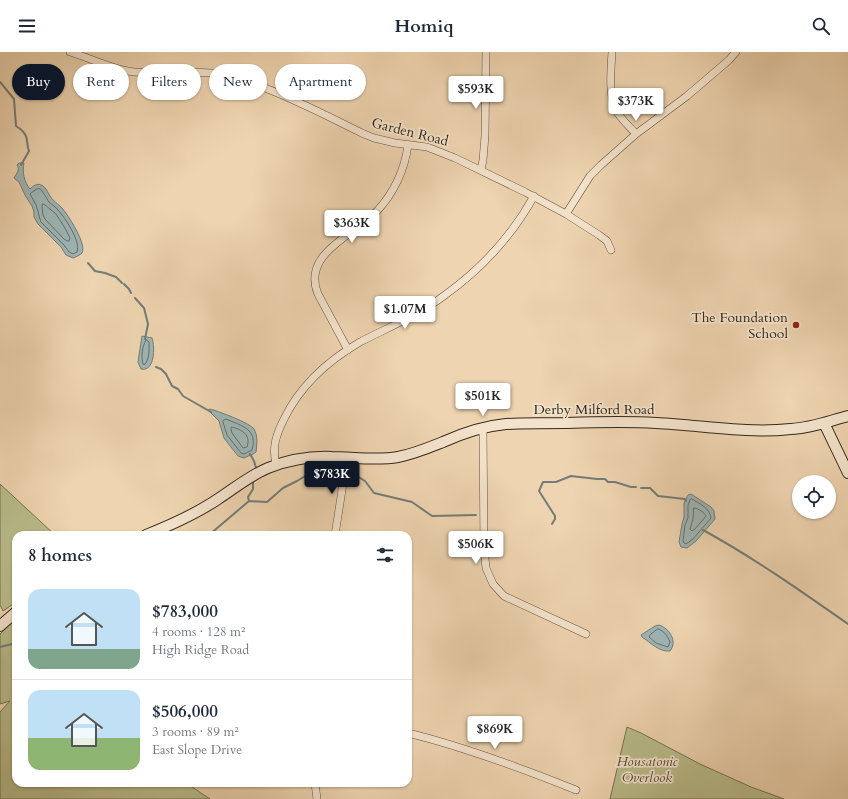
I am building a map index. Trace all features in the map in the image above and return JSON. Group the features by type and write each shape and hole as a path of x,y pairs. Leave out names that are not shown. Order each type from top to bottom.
{"main road":[{"name":"Derby Milford Road","path":"156,531 184,519 202,509 251,476 276,465 318,457 372,459 400,457 483,428 507,424 625,421 764,431 793,429 824,423 848,416"},
{"path":"824,423 848,473"},
{"path":"0,626 12,616"}],"street":[{"name":"Garden Road","path":"70,52 112,67 132,72 215,73 233,76 278,92 364,134 386,141 427,147 480,170 534,196 566,214 607,241 612,250"},
{"path":"480,170 484,160 486,52"},
{"path":"612,52 611,74 614,104 627,125 636,134"},
{"path":"566,214 590,176 601,165 636,134 687,96 729,60 736,52"},
{"path":"348,350 315,287 315,270 324,254 378,211 400,176 408,145"},
{"path":"276,465 274,451 275,440 295,401 307,385 331,362 348,350 418,313 461,283 498,247 518,222 534,196"},
{"path":"483,428 484,548 486,568 493,584 504,596 586,634"},
{"path":"336,531 347,458"},
{"path":"412,734 465,749 576,790"},
{"path":"316,787 317,799"}],"green space":[{"path":"0,484 51,531 12,531 12,605 3,611 0,605"},
{"path":"12,622 12,787 192,787 210,799 0,799 0,712 10,701 0,704 0,634"},
{"name":"Housatonic Overlook","path":"627,727 700,764 751,787 784,799 610,799"}],"water":[{"path":"19,163 24,163 24,177 30,189 40,184 62,208 76,230 82,243 82,253 73,258 66,255 61,247 38,224 34,217 32,206 19,182 14,178 18,172 17,165"},
{"path":"142,336 152,338 154,347 153,358 149,367 146,369 141,369 138,362"},
{"path":"210,409 251,426 257,437 256,452 244,458 238,456 224,438 219,421 208,410"},
{"path":"691,494 711,507 714,511 715,519 696,541 687,548 681,547 679,542 684,517 684,503 688,495"},
{"path":"659,625 669,632 673,639 670,651 659,649 641,635"}],"waterway":[{"path":"0,82 14,99 16,126 27,138 29,151 21,165"},
{"path":"88,263 95,271 116,277 122,283"},
{"path":"124,284 131,293"},
{"path":"135,298 144,308 148,324 145,339"},
{"path":"156,367 161,369 166,374 172,386 178,389 183,396 211,412"},
{"path":"250,454 256,468"},
{"path":"249,501 267,502 283,488 307,475 330,467 338,467"},
{"path":"357,476 365,481 374,493 412,502 432,516 476,515"},
{"path":"552,524 555,516 539,491 543,482 556,482 571,476 605,479 608,482 615,482 636,487"},
{"path":"214,531 249,501 248,497 253,489 253,481"},
{"path":"641,488 650,488 658,496 685,499 686,501"},
{"path":"703,530 759,563 848,624"},
{"path":"0,647 12,644"}],"place":[{"name":"The Foundation School","path":"796,325"}]}
